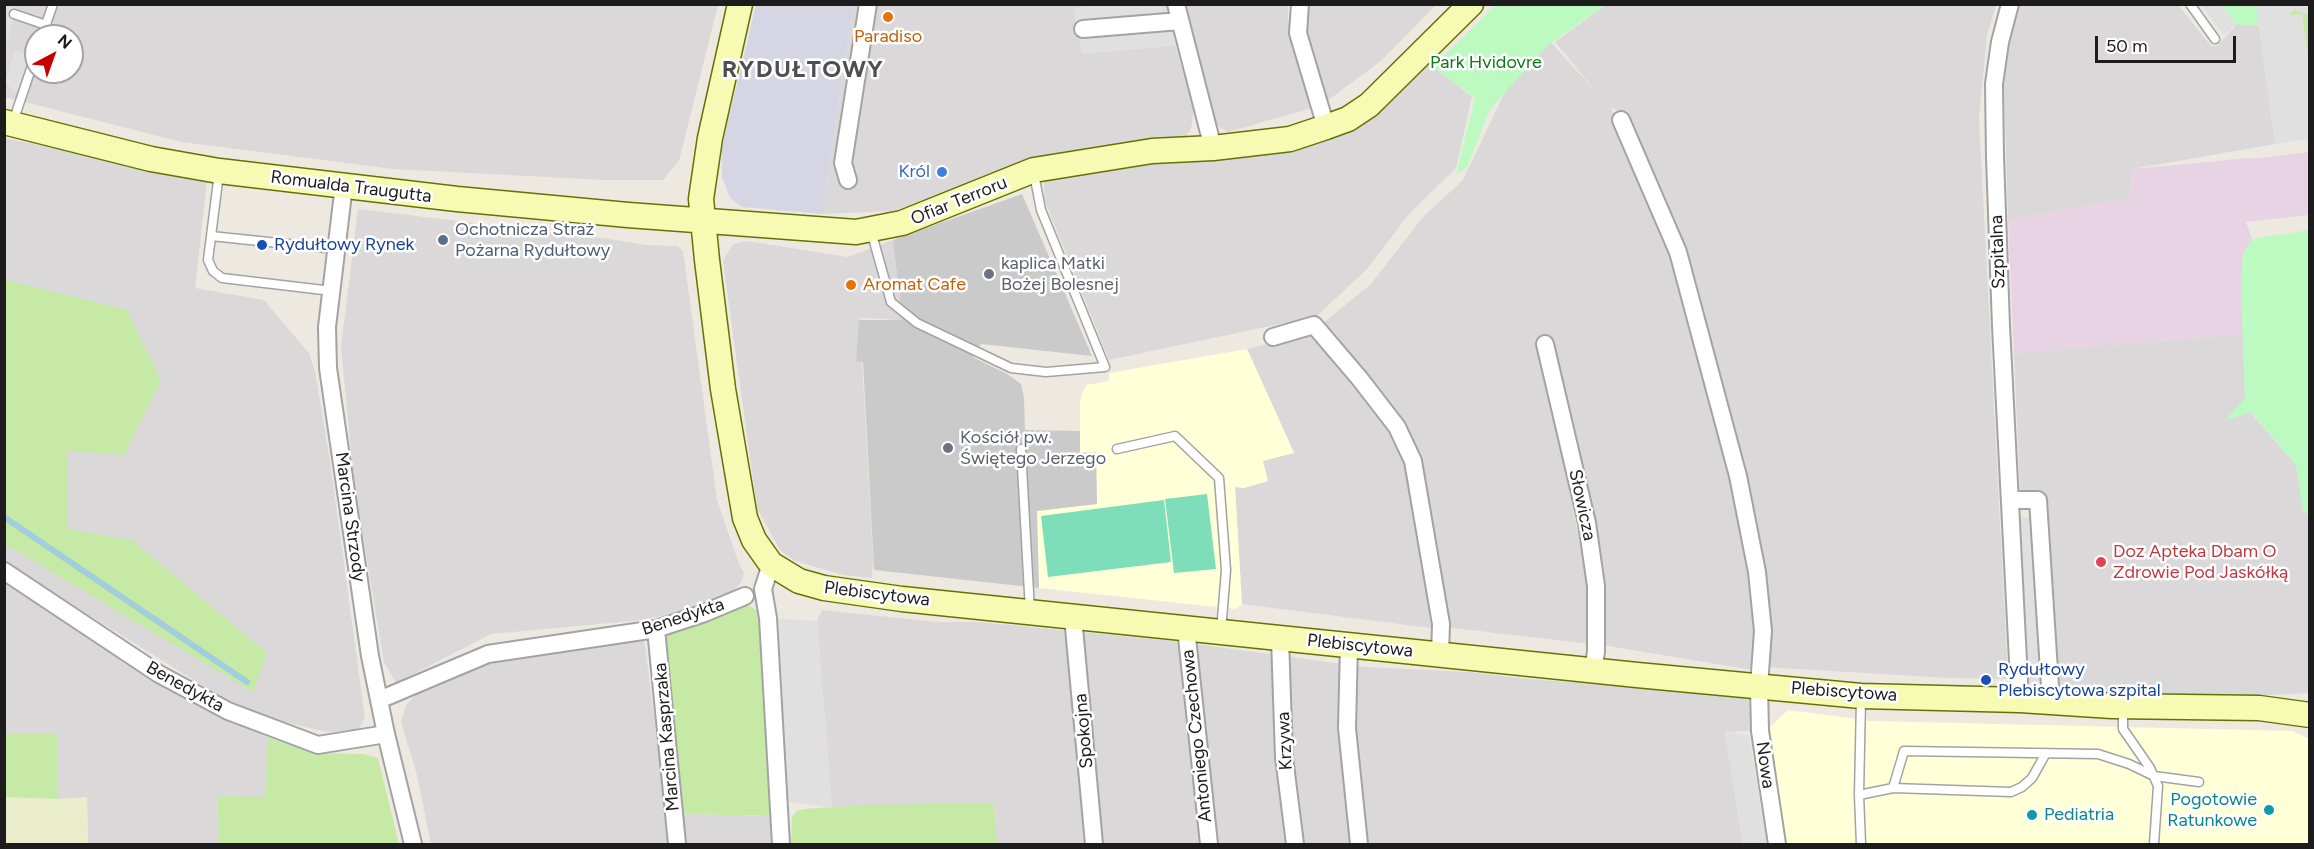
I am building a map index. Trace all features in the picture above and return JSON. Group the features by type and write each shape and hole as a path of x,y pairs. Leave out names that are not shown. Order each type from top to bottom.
{"street":[{"name":"Plebiscytowa","path":"740,4 709,144 701,199 702,220 723,389 745,518 754,540 771,564 799,581 824,588 1030,612 1861,696 2020,700 2123,706 2259,708 2310,715"},
{"path":"848,180 843,163 868,4"},
{"path":"1176,4 1213,148"},
{"path":"1300,4 1298,33 1326,128"},
{"name":"Ofiar Terroru","path":"702,220 856,232 871,230 902,223 1034,170 1152,151 1213,148 1290,139 1326,128 1369,105 1471,4"},
{"name":"Szpitalna","path":"2010,4 2000,42 1994,84 2001,326 2020,700"},
{"path":"1083,28 1180,21"},
{"name":"Nowa","path":"1621,120 1675,244 1738,476 1757,573 1763,631 1759,686 1760,731 1777,844"},
{"name":"Romualda Traugutta","path":"8,123 151,159 219,171 457,199 702,220"},
{"name":"Marcina Strzody","path":"344,185 327,337 328,368 368,645 386,734 413,844"},
{"path":"1273,337 1314,325 1397,427 1413,461 1442,624 1440,655"},
{"name":"Słowicza","path":"1545,344 1587,523 1596,586 1596,652 1593,670"},
{"path":"2011,500 2038,500 2051,702"},
{"path":"771,564 763,590 768,618 781,844"},
{"name":"Benedykta","path":"4,571 159,674 228,711 318,745 386,734"},
{"name":"Benedykta","path":"379,700 488,654 657,629 745,596"},
{"name":"Spokojna","path":"1073,616 1094,844"},
{"name":"Antoniego Czechowa","path":"1186,628 1209,844"},
{"name":"Marcina Kasprzaka","path":"657,629 677,844"},
{"name":"Krzywa","path":"1280,638 1284,757 1295,844"},
{"path":"1349,645 1347,728 1359,844"}],"lane":[{"path":"46,24 53,4"},
{"path":"2190,4 2215,39"},
{"path":"14,14 43,24"},
{"path":"8,123 24,84"},
{"path":"871,230 891,302 917,322 1011,368 1046,372 1105,367 1041,210 1034,170"},
{"path":"219,171 208,260 213,271 222,278 332,291"},
{"path":"212,236 336,249"},
{"path":"1117,449 1175,436 1219,477 1226,570 1221,632"},
{"path":"1021,449 1030,612"},
{"path":"1861,696 1859,795 1861,844"},
{"path":"2123,706 2123,729 2154,776 2158,786 2154,844"},
{"path":"1893,788 1904,751 2098,754 2129,764 2154,776 2199,782"},
{"path":"1859,795 1893,788 2011,792 2022,787 2032,778 2046,753"}],"shaded area":[{"path":"1099,4 1176,5 1187,45 1082,54 1073,8"},
{"path":"4,5 718,5 679,161 663,180 604,180 393,169 182,142 5,97"},
{"path":"5,5 16,5 5,53"},
{"path":"756,5 853,5 822,214 742,207 730,198 722,177 722,147"},
{"path":"853,5 1164,5 1194,110 1191,129 1185,137 1171,142 1033,162 989,174 939,195 892,211 822,214"},
{"path":"1181,5 1288,5 1288,20 1312,108 1228,132 1216,125"},
{"path":"1304,5 1436,5 1382,60 1327,101 1304,32"},
{"path":"1606,5 1996,5 1987,35 1979,118 2008,679 1949,678 1765,667 1771,621 1752,511 1699,301 1701,299 1682,238 1626,113 1611,108 1664,238 1705,366 1753,581 1753,670 1602,645 1557,364 1548,336 1538,337 1535,344 1550,396 1591,598 1591,644 1444,627 1417,455 1322,324 1371,284 1423,217 1463,180 1506,90 1547,38 1597,93 1555,42"},
{"path":"2016,5 2178,5 2211,46 2217,46 2237,24 2259,26 2275,144 2132,169 2131,198 2008,220 2004,83 2011,18"},
{"path":"2201,5 2221,5 2237,24 2223,35"},
{"path":"2256,5 2309,5 2309,15 2295,10 2290,13 2291,16 2302,14 2310,68 2309,139 2275,144"},
{"path":"15,50 24,53 24,71 16,93 5,82"},
{"path":"1427,62 1472,97 1456,168 1409,214 1367,269 1317,316 1109,360 1044,199 1044,181 1117,163 1231,156 1354,130"},
{"path":"4,138 207,180 195,288 264,300 309,353 315,371 329,454 365,718 358,730 327,732 268,718 221,697 5,563"},
{"path":"2309,152 2309,215 2246,222 2252,239 2243,253 2241,286 2243,334 2014,353 2008,220 2131,198 2132,169"},
{"path":"1022,194 1092,356 981,344 973,357 1007,374 1021,384 1025,430 1080,431 1080,453 1096,452 1097,504 1037,511 1039,588 874,570 863,362 856,361 859,320 902,320 893,240"},
{"path":"358,209 646,245 678,246 683,251 717,500 744,573 742,581 733,591 696,608 643,620 491,634 396,683 384,662 355,490 341,347"},
{"path":"893,240 902,320 861,318 856,361 862,361 873,560 872,578 843,575 795,561 780,550 757,508 723,261 733,244 747,241 848,257"},
{"path":"1309,334 1373,408 1402,451 1425,574 1431,628 1242,604 1235,487 1244,488 1268,481 1262,461 1294,452 1247,349"},
{"path":"2243,334 2245,399 2227,419 2250,412 2296,465 2303,510 2309,516 2309,693 2246,696 2086,695 2058,691 2047,509 2041,495 2020,490 2014,353"},
{"path":"1247,349 1294,453 1263,461 1268,481 1244,488 1235,487 1242,604 1236,609 1039,588 1037,511 1097,504 1096,452 1080,453 1080,400 1086,385 1109,381 1109,373"},
{"path":"2016,517 2035,518 2046,680 2040,682 2026,682"},
{"path":"4,580 184,699 267,737 266,798 217,796 219,844 88,844 87,798 58,799 58,733 5,733"},
{"path":"822,610 937,622 979,622 1181,642 1364,667 1468,672 1650,689 1749,691 1750,731 1725,732 1743,844 997,844 994,803 832,808 817,621"},
{"path":"768,618 817,621 832,808 779,800"},
{"path":"644,638 670,844 431,844 417,775 401,722 406,705 420,691 490,664"},
{"path":"1788,710 1871,721 2292,731 2309,739 2309,844 1785,844 1770,727"},
{"path":"1725,731 1749,735 1767,844 1743,844"},
{"path":"5,797 58,799 87,797 88,844 5,844"},
{"path":"683,814 775,816 777,844 685,844"}],"green space":[{"name":"Park Hvidovre","path":"1497,4 1606,5 1548,45 1490,109 1467,167 1456,175 1475,98 1430,65 1439,60"},
{"path":"2221,5 2256,5 2259,26 2237,24"},
{"path":"2295,10 2309,15 2309,68 2302,15 2290,16 2290,13"},
{"path":"2310,230 2309,516 2303,510 2296,465 2251,412 2225,420 2245,399 2241,286 2243,253 2252,239"},
{"path":"5,280 127,310 161,381 124,455 67,451 67,529 132,540 267,653 253,692 5,544"},
{"path":"1207,494 1216,569 1174,573 1165,499"},
{"path":"1164,500 1171,562 1048,577 1041,516"},
{"path":"744,603 760,612 775,816 683,814 666,635"},
{"path":"5,733 58,733 58,799 5,797"},
{"path":"267,737 312,753 363,754 378,758 399,844 219,844 217,796 266,797"},
{"path":"994,803 997,844 791,844 792,817 797,811 804,809 865,805"}],"waterway":[{"path":"4,517 247,682"}],"place":[{"name":"Paradiso","path":"888,17"},
{"name":"Król","path":"942,172"},
{"name":"Ochotnicza Straż Pożarna Rydułtowy","path":"443,240"},
{"name":"Rydułtowy Rynek","path":"262,245"},
{"name":"kaplica Matki Bożej Bolesnej","path":"989,274"},
{"name":"Aromat Cafe","path":"851,285"},
{"name":"Kościół pw. Świętego Jerzego","path":"948,448"},
{"name":"Doz Apteka Dbam O Zdrowie Pod Jaskółką","path":"2101,562"},
{"name":"Rydułtowy Plebiscytowa szpital","path":"1986,680"},
{"name":"Pogotowie Ratunkowe","path":"2269,810"},
{"name":"Pediatria","path":"2032,815"}],"district":[{"name":"RYDUŁTOWY","path":"803,70"}]}
